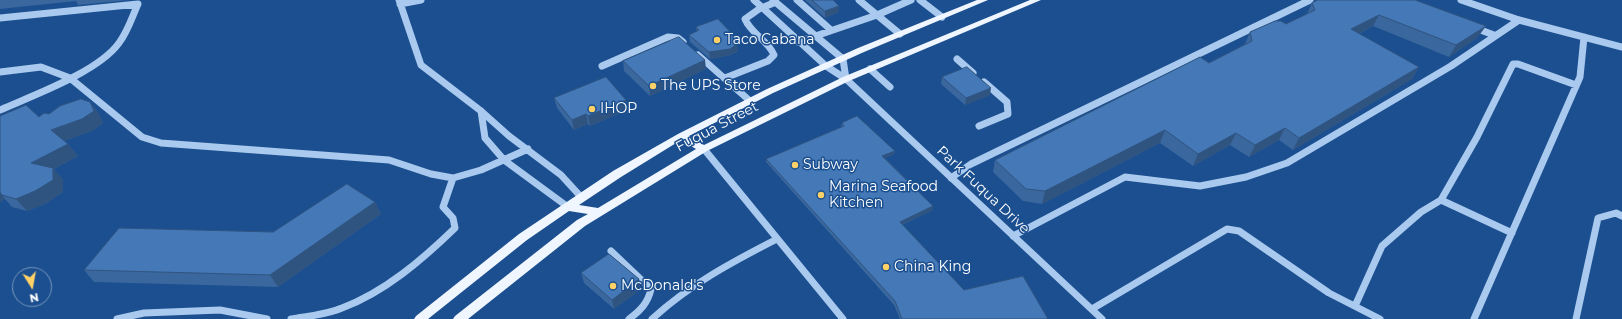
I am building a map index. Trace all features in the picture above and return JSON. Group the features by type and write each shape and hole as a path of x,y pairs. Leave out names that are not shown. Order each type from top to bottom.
{"main road":[{"name":"Fuqua Street","path":"420,319 523,237 618,174 681,136 750,101 826,66 984,0"},
{"name":"Fuqua Street","path":"460,319 575,228 704,149 846,79 1038,0"},
{"path":"681,136 704,149"},
{"path":"582,198 600,212"},
{"path":"568,207 600,212"}],"street":[{"path":"421,0 399,2 421,65 480,111 509,136 561,175 582,198"},
{"name":"Park Fuqua Drive","path":"754,0 798,42 826,66 846,79 1102,319"},
{"path":"797,0 831,30"},
{"path":"859,0 900,34"},
{"path":"798,42 877,15 912,0"},
{"path":"920,0 942,17"},
{"path":"951,178 971,164 1310,0"},
{"path":"1461,0 1471,2 1519,20 1622,47"},
{"path":"725,78 768,61 774,56 772,49 747,26 745,20 752,13 774,1 843,59 846,79"},
{"path":"0,18 138,4 119,44 102,60 70,78 0,110"},
{"path":"1013,236 1126,177 1200,186 1246,177 1288,164 1451,66 1494,35 1519,20"},
{"path":"1472,27 1494,35"},
{"path":"602,66 668,37 678,38 750,101"},
{"path":"1474,319 1580,77 1584,37"},
{"path":"957,59 1007,102 1008,114 979,126"},
{"path":"1355,306 1382,246 1421,212 1441,200 1476,137 1513,64 1518,64 1576,85"},
{"path":"0,72 42,67 70,78 142,138 161,143 389,160 431,174 453,178 481,170 528,149"},
{"path":"870,70 890,87"},
{"path":"480,111 485,138 504,160 568,207"},
{"path":"704,149 843,319"},
{"path":"291,319 321,314 347,306 391,280 441,242 455,228 453,218 443,207 453,178"},
{"path":"1441,200 1512,233"},
{"path":"1576,319 1598,218 1616,213 1622,216"},
{"path":"1092,309 1227,229 1234,229 1329,292 1380,319"},
{"path":"652,319 682,293 713,272 777,239"},
{"path":"611,251 651,289 649,299 641,310 629,319"},
{"path":"117,319 144,313 220,310 267,319"}],"building":[{"path":"812,0 833,0 839,6 825,11"},
{"path":"1318,0 1415,0 1486,26 1456,45 1379,15 1351,29 1419,67 1299,138 1285,128 1255,145 1236,133 1198,154 1165,130 1045,191 1026,189 995,160 1200,57 1209,63 1252,41 1250,32 1275,21 1281,21 1286,24 1315,10 1312,3"},
{"path":"718,19 736,38 737,44 730,49 709,52 689,35 699,30 696,27"},
{"path":"679,37 705,60 649,86 623,61"},
{"path":"967,67 991,88 966,98 942,77"},
{"path":"606,77 626,100 588,116 586,114 572,120 554,98"},
{"path":"81,99 90,102 94,111 82,119 51,130 68,144 31,163 53,168 53,180 35,191 16,199 2,195 0,192 0,116 26,105 39,117 44,113 49,114 60,106"},
{"path":"857,116 895,151 882,156 933,206 900,222 964,290 1023,276 1048,319 902,319 895,301 766,159 844,126 842,123"},
{"path":"347,184 375,202 270,275 84,270 119,228 273,232"},
{"name":"McDonald's","path":"609,254 639,279 612,300 581,273"}],"place":[{"name":"Taco Cabana","path":"717,40"},
{"name":"The UPS Store","path":"653,86"},
{"name":"IHOP","path":"592,109"},
{"name":"Subway","path":"795,165"},
{"name":"Marina Seafood Kitchen","path":"821,195"},
{"name":"China King","path":"886,267"},
{"name":"McDonald's","path":"613,286"}]}
